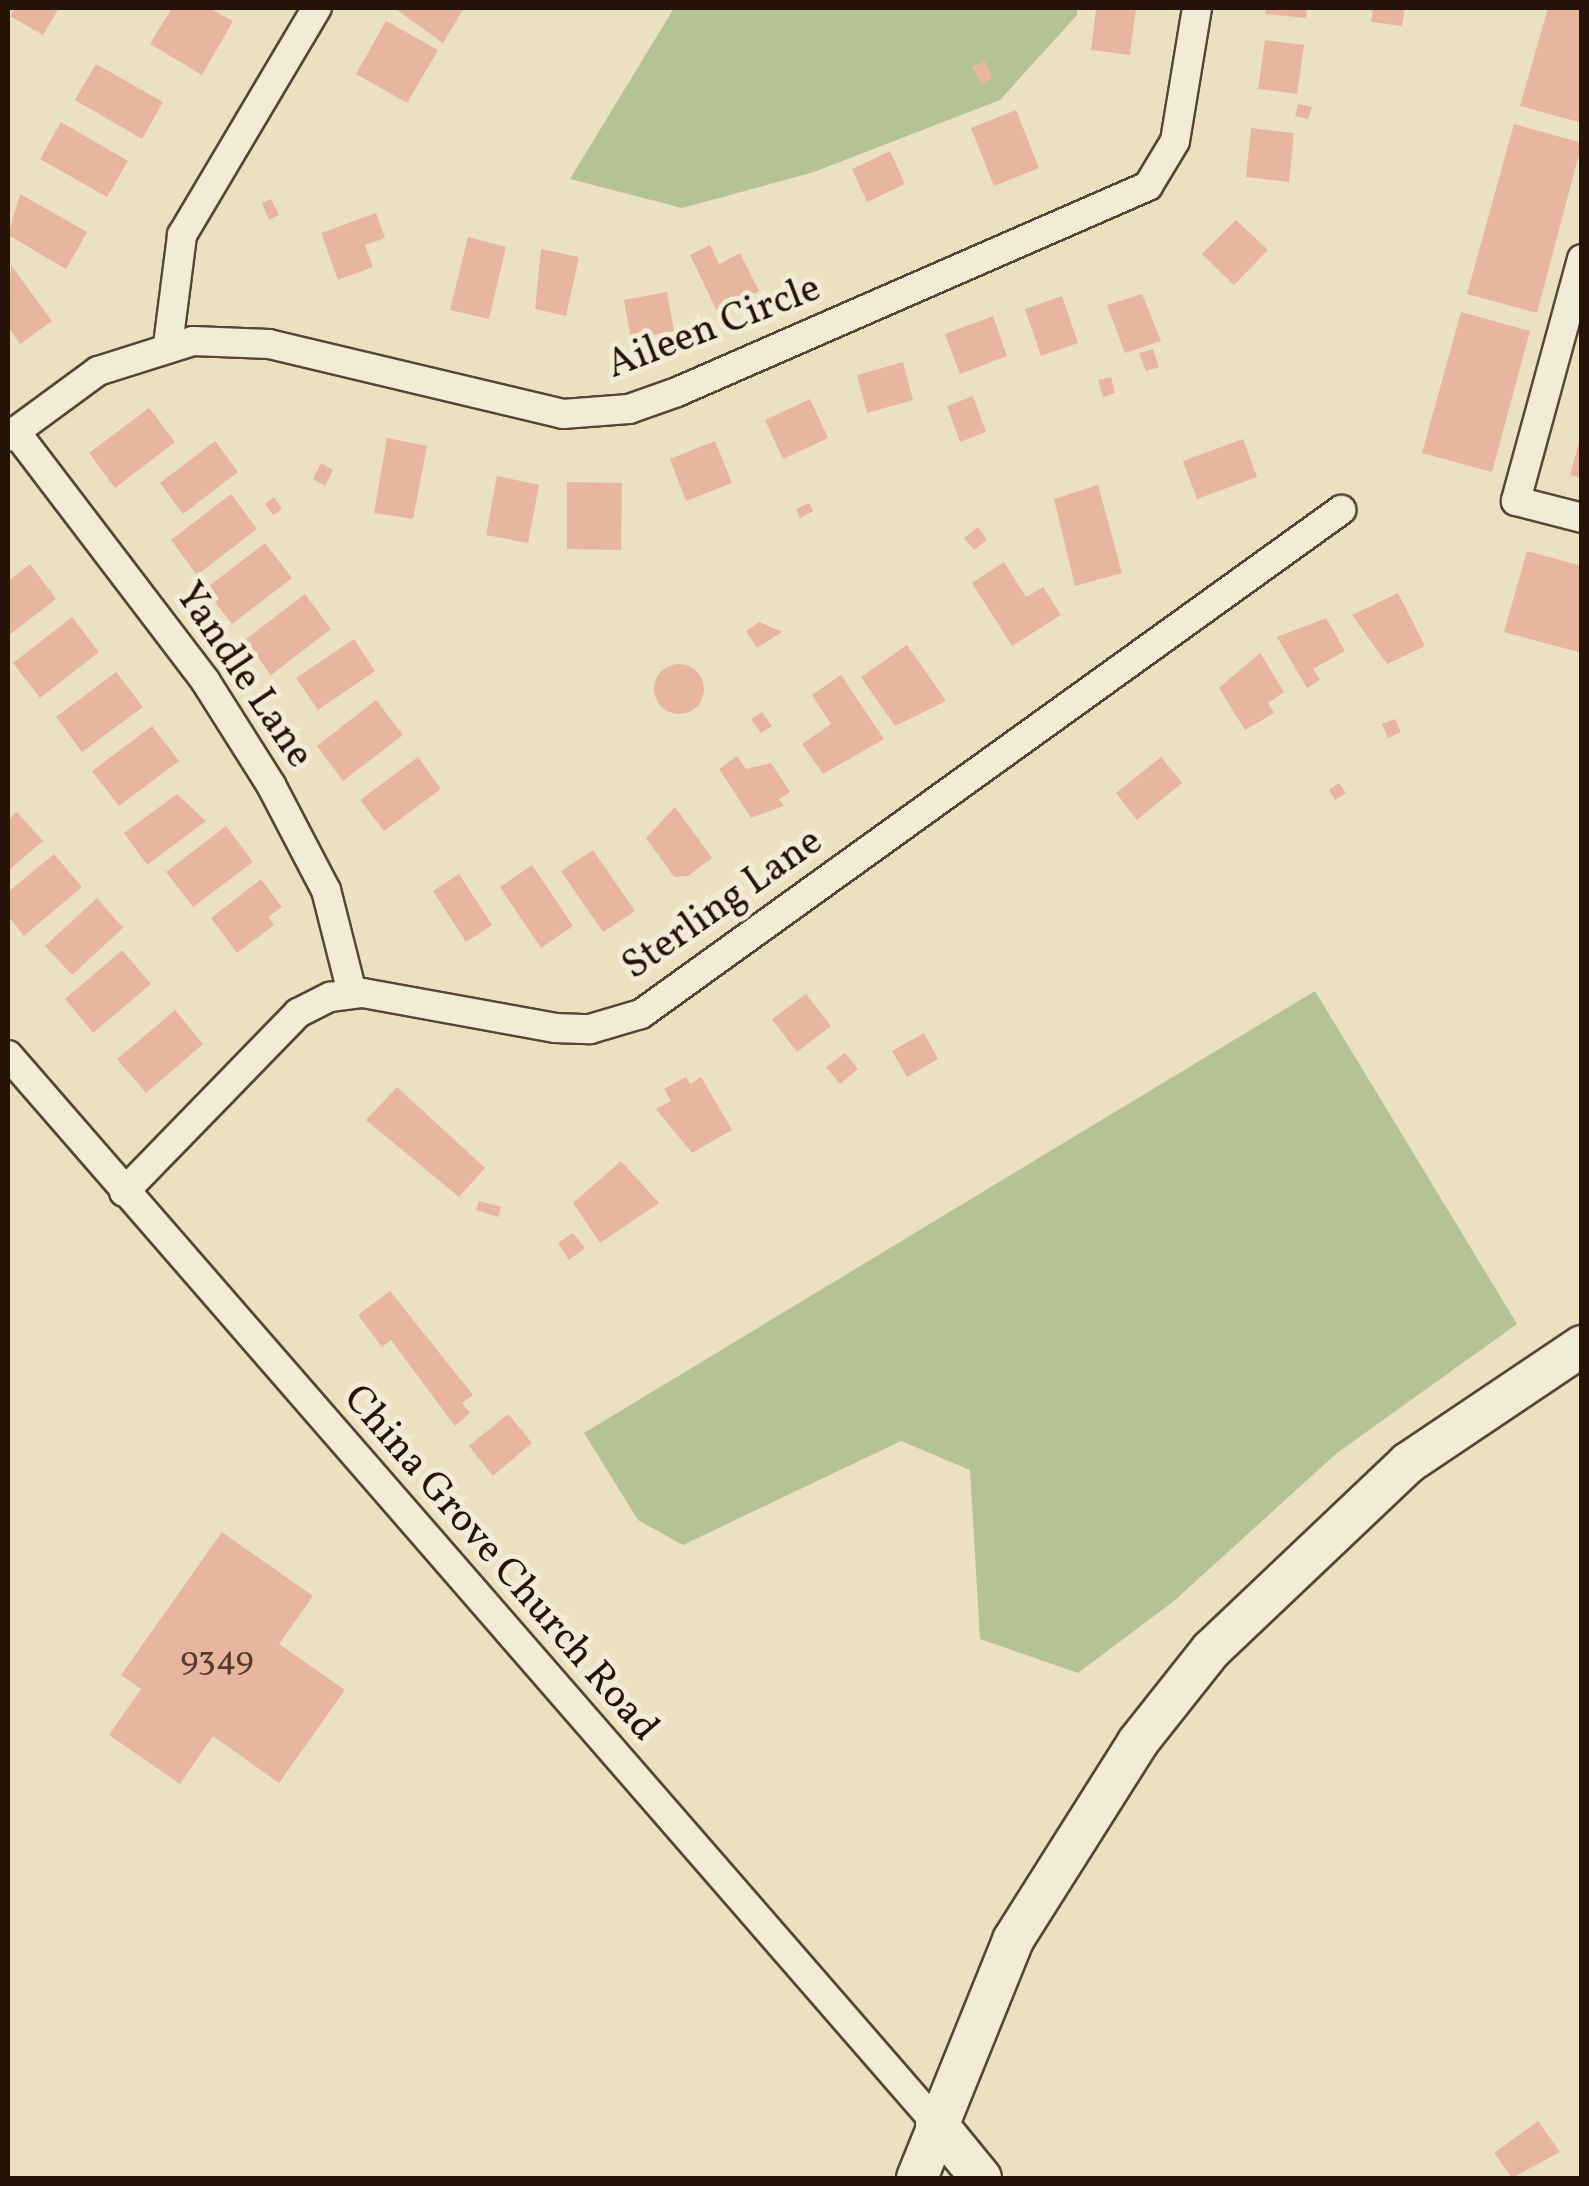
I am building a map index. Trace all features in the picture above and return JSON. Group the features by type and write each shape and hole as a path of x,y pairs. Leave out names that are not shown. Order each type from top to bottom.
{"main road":[{"path":"917,2178 988,1988 1072,1838 1211,1650 1408,1463 1582,1346"},
{"path":"936,2123 981,2178"}],"street":[{"path":"168,345 182,235 317,8"},
{"name":"Aileen Circle","path":"11,434 98,372 168,345 241,340 563,414 629,409 1138,193 1175,141 1197,8"},
{"path":"1582,259 1516,501 1582,518"},
{"name":"Yandle Lane","path":"11,434 206,682 271,785 326,890 352,993"},
{"name":"Sterling Lane","path":"124,1192 298,1012 352,993 555,1028 590,1029 641,1014 1341,510"},
{"name":"China Grove Church Road","path":"8,1056 936,2123"}],"green space":[{"path":"674,8 1077,8 1077,15 1000,100 814,172 682,208 570,179"},
{"path":"1315,991 1517,1324 1337,1453 1174,1601 1078,1673 980,1639 970,1470 901,1441 683,1545 638,1520 584,1433"}],"building":[{"path":"15,8 59,8 43,35 10,16"},
{"path":"172,8 209,8 233,21 202,75 150,44"},
{"path":"394,8 464,8 443,43"},
{"path":"1096,8 1136,8 1130,55 1091,50"},
{"path":"1266,8 1307,8 1306,18 1265,14"},
{"path":"1373,8 1405,8 1402,26 1371,22"},
{"path":"1548,8 1582,8 1582,123 1520,106"},
{"path":"386,21 438,50 407,103 356,74"},
{"path":"1265,40 1304,45 1297,94 1258,89"},
{"path":"985,61 993,78 981,84 972,67"},
{"path":"96,64 163,102 142,139 75,100"},
{"path":"1298,104 1312,107 1308,119 1295,116"},
{"path":"1016,110 1039,168 994,186 971,128"},
{"path":"61,122 128,161 107,197 40,159"},
{"path":"1514,124 1582,143 1537,313 1467,294"},
{"path":"1251,128 1294,133 1289,182 1246,177"},
{"path":"890,151 905,184 867,202 852,169"},
{"path":"20,194 87,232 66,269 8,235"},
{"path":"271,199 279,215 269,220 262,203"},
{"path":"376,213 385,238 365,245 373,267 338,280 321,233"},
{"path":"1236,220 1268,250 1234,285 1202,254"},
{"path":"468,237 506,247 489,319 450,310"},
{"path":"710,245 719,264 740,253 759,291 717,311 690,255"},
{"path":"541,249 579,257 566,316 535,309"},
{"path":"11,265 52,321 20,344 8,327"},
{"path":"667,292 674,331 631,339 624,300"},
{"path":"1142,294 1161,341 1125,353 1107,305"},
{"path":"1062,296 1078,343 1041,356 1025,309"},
{"path":"1461,312 1530,331 1492,472 1422,453"},
{"path":"993,316 1007,356 960,374 945,334"},
{"path":"1153,349 1159,367 1146,371 1139,353"},
{"path":"903,362 913,400 867,413 857,375"},
{"path":"1111,377 1115,393 1103,397 1098,380"},
{"path":"973,396 986,432 960,442 947,406"},
{"path":"810,399 828,438 783,459 765,420"},
{"path":"149,408 175,442 115,488 89,453"},
{"path":"387,438 427,446 413,519 374,513"},
{"path":"1243,439 1257,477 1197,499 1183,461"},
{"path":"1582,439 1582,478 1570,475"},
{"path":"215,441 238,472 183,514 160,483"},
{"path":"715,441 732,483 686,501 670,459"},
{"path":"321,463 333,470 325,486 313,479"},
{"path":"497,476 539,485 528,543 486,535"},
{"path":"567,482 622,483 621,550 567,549"},
{"path":"1098,485 1122,573 1075,586 1054,499"},
{"path":"231,494 257,529 197,575 171,540"},
{"path":"274,497 282,509 273,515 265,504"},
{"path":"809,503 813,511 800,518 796,509"},
{"path":"978,527 987,540 974,550 964,538"},
{"path":"265,543 292,578 232,624 205,589"},
{"path":"1527,551 1582,566 1582,653 1504,632"},
{"path":"1004,562 1026,597 1043,587 1061,615 1012,646 972,583"},
{"path":"30,564 56,599 8,636 8,581"},
{"path":"1398,593 1425,646 1387,664 1352,615"},
{"path":"305,594 331,629 271,675 245,640"},
{"path":"72,617 99,652 40,698 13,663"},
{"path":"1326,618 1345,651 1313,669 1320,680 1307,688 1277,637"},
{"path":"759,622 782,632 757,648 746,631"},
{"path":"354,639 375,671 318,710 296,678"},
{"path":"907,645 946,701 895,726 861,677"},
{"path":"1260,653 1284,692 1268,703 1274,713 1245,730 1219,688"},
{"path":"679,664 696,672 704,689 696,706 679,714 662,706 654,689 662,672"},
{"path":"116,672 143,707 82,752 56,717"},
{"path":"841,675 884,739 823,774 802,744 831,724 812,695"},
{"path":"376,700 403,735 343,781 317,746"},
{"path":"762,712 772,726 761,733 751,719"},
{"path":"1395,719 1401,732 1388,738 1382,724"},
{"path":"152,726 179,761 119,806 92,771"},
{"path":"737,756 746,769 771,763 790,792 779,799 784,806 751,818 719,769"},
{"path":"418,757 441,789 384,831 360,800"},
{"path":"1161,757 1182,783 1137,820 1116,793"},
{"path":"1339,783 1346,793 1335,800 1329,790"},
{"path":"177,794 206,821 147,865 124,833"},
{"path":"675,807 712,858 688,876 674,877 646,838"},
{"path":"17,812 43,841 8,871 8,820"},
{"path":"226,826 253,862 193,907 166,872"},
{"path":"593,850 635,911 603,932 561,871"},
{"path":"54,854 82,887 24,936 8,916 8,892"},
{"path":"532,865 573,926 541,948 500,887"},
{"path":"459,874 492,925 466,942 433,891"},
{"path":"261,879 282,907 268,917 274,925 237,953 211,918"},
{"path":"97,898 123,928 72,975 45,946"},
{"path":"122,950 151,984 93,1033 65,999"},
{"path":"806,994 831,1026 797,1052 772,1019"},
{"path":"175,1010 203,1044 146,1093 117,1059"},
{"path":"924,1033 938,1059 907,1077 892,1051"},
{"path":"845,1053 858,1069 840,1084 826,1067"},
{"path":"686,1077 690,1084 701,1077 732,1130 692,1153 656,1109 671,1101 664,1089"},
{"path":"397,1087 485,1168 459,1197 366,1120"},
{"path":"621,1161 659,1203 600,1243 573,1203"},
{"path":"479,1201 501,1207 498,1217 476,1210"},
{"path":"573,1233 585,1248 569,1260 558,1243"},
{"path":"390,1291 473,1395 462,1403 470,1413 455,1426 391,1340 382,1347 358,1315"},
{"path":"508,1414 532,1443 493,1476 469,1446"},
{"path":"222,1532 313,1596 279,1644 345,1690 279,1783 213,1736 180,1784 109,1735 141,1689 121,1675"},
{"path":"1538,2121 1560,2152 1512,2178 1494,2153"}]}
